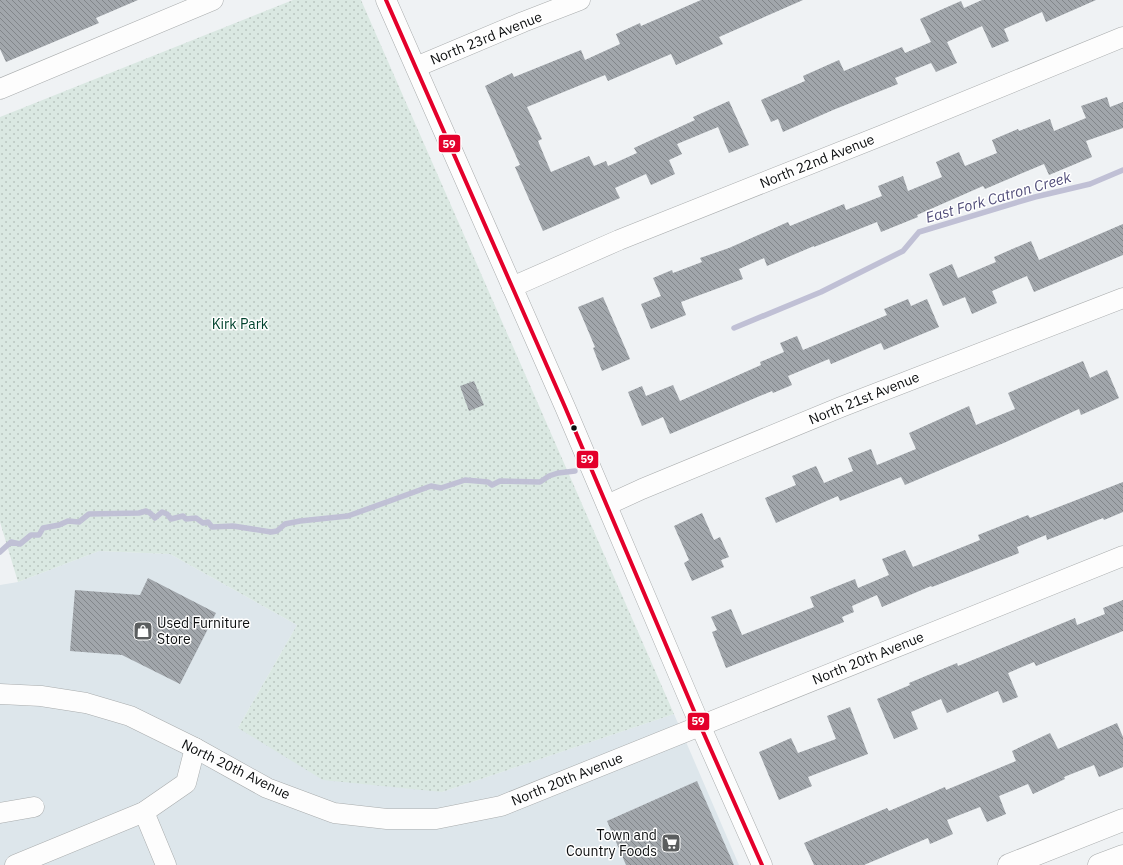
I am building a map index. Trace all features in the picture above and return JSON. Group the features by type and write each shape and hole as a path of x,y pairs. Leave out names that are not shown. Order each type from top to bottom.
{"main road":[{"path":"1009,865 1123,820"},
{"path":"1099,865 1123,856"}],"street":[{"path":"0,89 213,0"},
{"path":"386,0 607,505 700,725 762,865"},
{"name":"North 23rd Avenue","path":"416,67 580,0"},
{"name":"North 22nd Avenue","path":"512,287 619,240 876,138 1123,37"},
{"name":"North 21st Avenue","path":"607,505 642,489 841,407 1123,298"},
{"name":"North 20th Avenue","path":"0,694 41,696 86,703 130,716 195,748 267,788 334,813 387,819 436,819 501,806 1123,556"},
{"path":"15,865 144,812 186,783 195,748"},
{"path":"0,813 34,806"},
{"path":"144,812 166,865"}],"shaded area":[{"path":"99,551 170,554 297,625 238,728 442,792 674,714 739,865 0,865 0,585 18,582"}],"green space":[{"name":"Kirk Park","path":"293,0 361,0 674,714 442,792 323,780 238,728 297,625 170,554 99,551 18,582 0,522 0,117"}],"building":[{"path":"0,0 138,0 96,18 99,23 6,62 0,49"},
{"path":"701,0 803,0 719,37 723,44 676,65 671,54 608,81 605,75 527,107 542,139 538,141 551,172 589,156 594,166 606,161 608,166 637,153 634,148 695,120 693,117 729,101 749,145 729,153 718,127 677,144 682,154 669,160 675,174 651,185 646,174 615,188 620,198 543,231 515,167 520,165 485,86 512,73 514,77 581,50 585,60 620,44 616,34 640,23 641,26"},
{"path":"982,0 1096,0 1046,22 1042,12 1004,29 1009,41 992,48 982,26 947,42 957,63 936,72 931,63 895,78 898,84 783,132 778,119 771,122 761,100 805,81 803,76 839,60 844,71 902,47 905,53 931,42 920,19 961,1 964,8"},
{"path":"1107,97 1110,107 1123,102 1123,128 1086,141 1092,157 1049,175 1044,164 985,189 983,186 917,215 918,217 881,232 877,222 767,266 764,258 739,269 743,279 681,302 686,315 651,329 641,304 661,296 653,278 672,270 673,273 702,262 700,258 729,248 788,222 790,226 844,204 846,210 882,196 878,186 903,176 908,191 942,177 936,162 959,152 965,166 997,153 992,140 1018,129 1019,131 1050,119 1054,131 1086,118 1081,106"},
{"path":"1123,224 1123,255 1034,292 1027,276 992,291 997,303 972,314 965,297 943,306 929,274 952,264 958,278 996,262 994,257 1031,241 1039,260"},
{"path":"603,297 630,359 602,371 593,348 595,347 578,307"},
{"path":"908,299 911,306 927,299 939,327 884,350 881,343 831,364 829,359 788,376 792,385 773,393 772,391 670,434 663,417 642,426 628,392 642,386 646,396 673,385 680,401 761,365 760,362 784,352 780,343 797,336 803,350 887,315 884,309"},
{"path":"1083,361 1090,378 1107,370 1119,398 1081,415 1079,409 905,485 901,477 840,501 838,496 776,523 765,498 796,485 792,476 816,466 824,483 853,471 848,458 871,449 877,465 916,449 909,433 969,406 976,425 1015,409 1008,393"},
{"path":"474,381 484,405 469,411 460,386"},
{"path":"1123,482 1123,512 1104,520 1103,518 1047,540 1046,535 1017,547 1019,553 932,587 931,586 882,607 877,595 852,606 854,612 842,617 844,622 726,668 712,632 717,630 711,617 731,609 742,635 814,607 810,597 855,579 858,588 889,575 882,559 905,550 913,567 980,540 978,535 1028,515 1030,518"},
{"path":"702,513 714,540 720,537 729,557 721,560 724,567 692,581 684,563 689,560 674,526"},
{"path":"148,578 216,613 180,684 122,655 70,651 75,590 140,595"},
{"path":"1123,600 1123,631 1036,666 1034,662 1008,673 1018,697 1003,703 998,691 947,713 941,699 911,712 918,729 894,739 877,699 910,685 909,683 957,663 958,666 1075,618 1077,625 1105,614 1103,608"},
{"path":"850,707 868,754 808,777 812,786 779,800 759,752 791,738 798,753 836,739 827,716"},
{"path":"1117,723 1123,737 1123,767 1099,777 1094,765 1064,777 1065,779 1033,794 1028,784 999,796 1006,814 987,822 980,807 947,820 953,834 930,844 928,838 864,865 814,865 804,843 887,808 889,811 945,787 946,790 1016,761 1012,751 1050,733 1058,749"},
{"name":"Town and Country Foods","path":"697,781 734,865 626,865 607,821"}],"waterway":[{"name":"East Fork Catron Creek","path":"734,328 821,292 903,251 919,232 1035,197 1090,184 1123,170"},
{"name":"East Fork Catron Creek","path":"0,552 11,542 20,544 31,535 39,535 43,528 59,525 68,521 79,522 89,514 139,513 146,511 155,518 162,512 167,514 171,519 183,516 186,519 196,518 203,523 208,522 212,527 233,526 271,532 277,531 285,524 348,516 431,486 441,488 465,480 488,482 492,485 500,481 540,482 549,476 558,473 575,471"}],"transit line":[{"name":"59","path":"386,0 565,407 700,725 762,865"}],"place":[{"name":"Used Furniture Store","path":"143,631"},
{"name":"Town and Country Foods","path":"671,843"}]}
